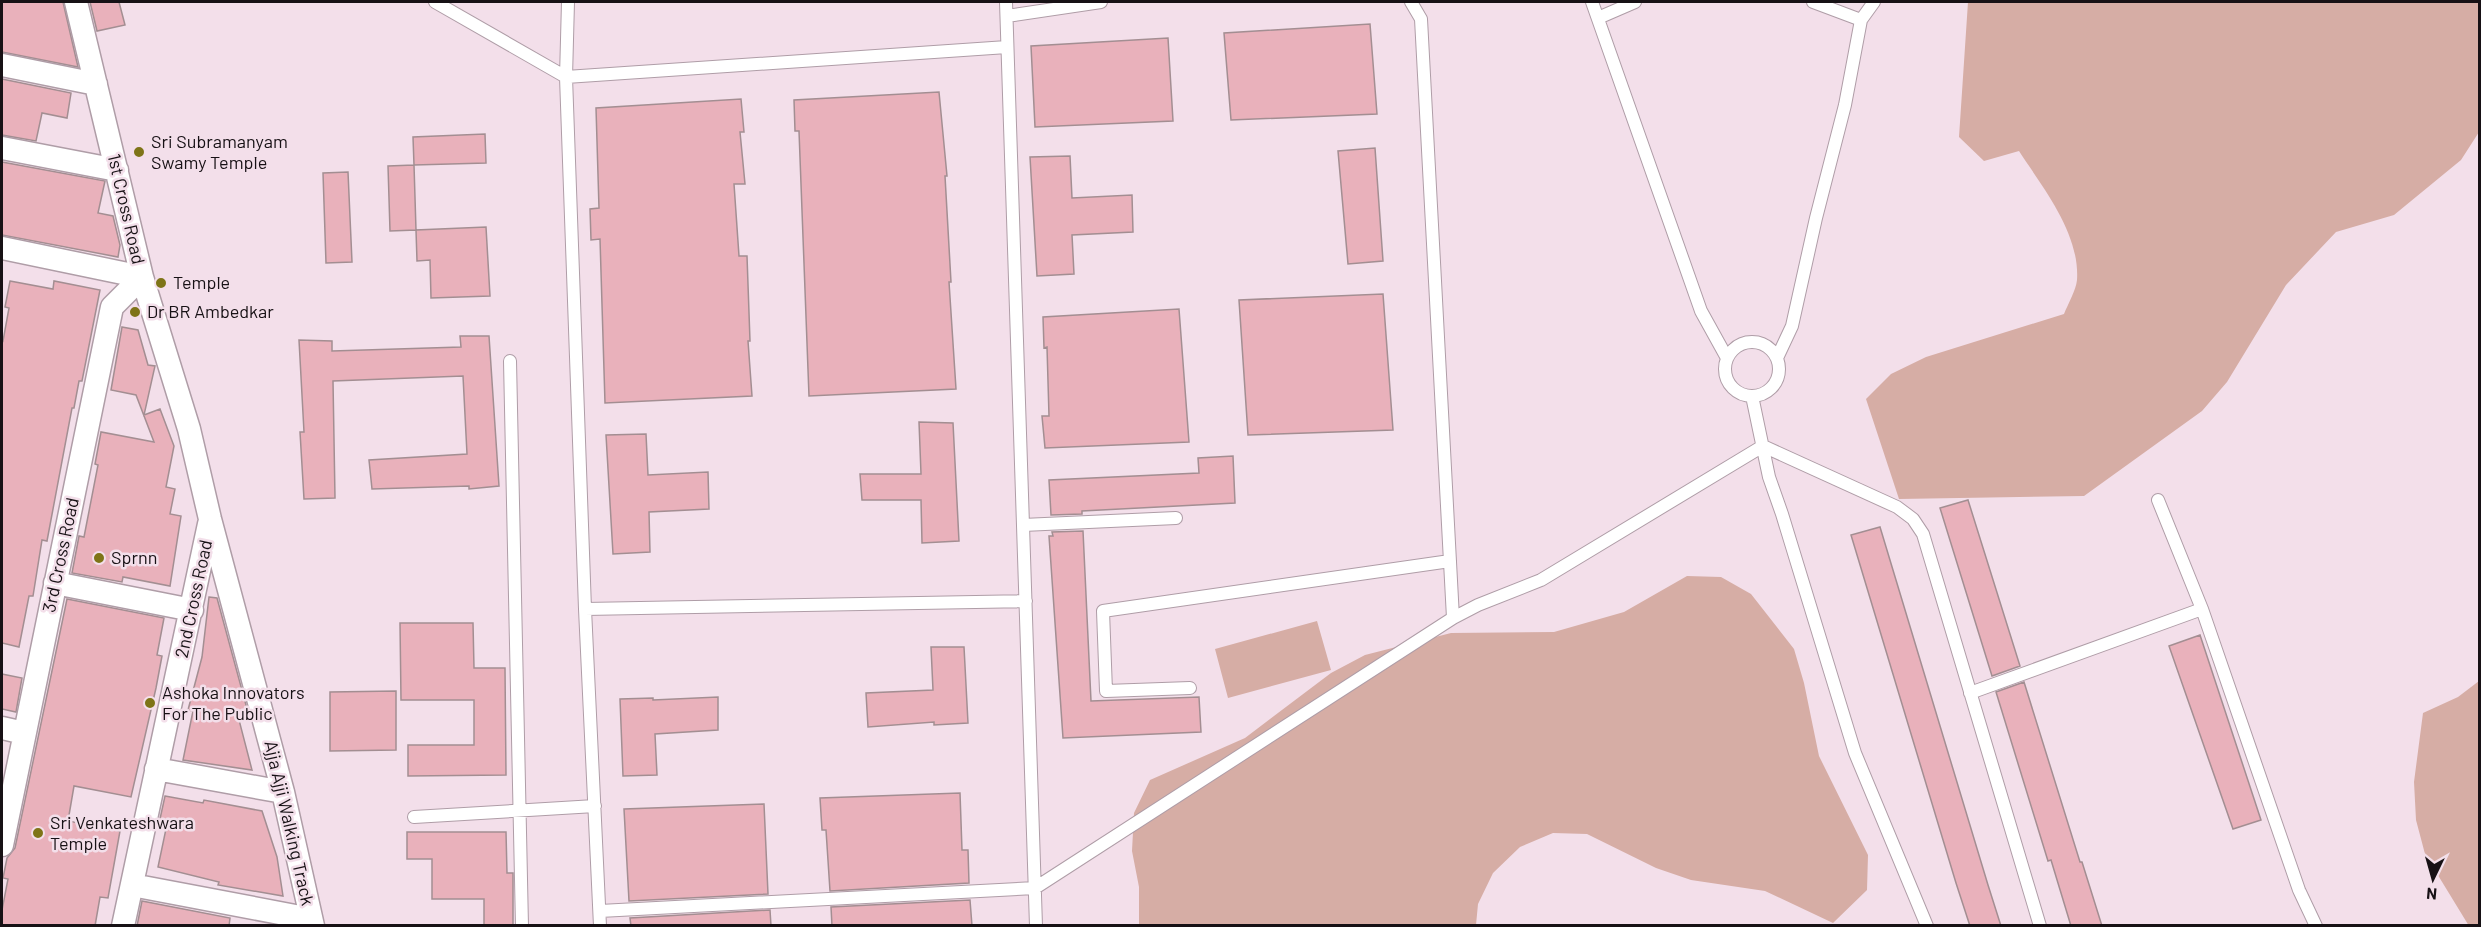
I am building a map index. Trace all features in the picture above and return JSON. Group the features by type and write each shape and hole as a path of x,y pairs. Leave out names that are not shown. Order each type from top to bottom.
{"street":[{"name":"1st Cross Road","path":"76,2 142,277 189,429 210,519"},
{"path":"2,65 96,84"},
{"path":"2,148 117,170"},
{"path":"2,248 142,277"},
{"name":"3rd Cross Road","path":"2,844 112,307 142,277"},
{"name":"2nd Cross Road","path":"123,926 210,519"},
{"name":"Ajja Ajji Walking Track","path":"210,519 283,792 312,922"},
{"path":"55,583 192,610"},
{"path":"2,728 24,733"},
{"path":"156,769 283,792"},
{"path":"132,885 312,922"}],"lane":[{"path":"435,2 566,77 1007,47"},
{"path":"568,2 566,77 585,609 600,926"},
{"path":"1006,2 1036,926"},
{"path":"1007,16 1101,2"},
{"path":"1411,2 1421,19 1453,618"},
{"path":"1592,2 1701,311 1727,358 1725,375 1729,383 1743,394 1752,396 1761,394 1774,383 1778,375 1777,358 1792,326 1816,218 1845,105 1862,20 1874,2"},
{"path":"1598,18 1635,2"},
{"path":"1813,2 1827,4 1862,20"},
{"path":"1727,358 1739,345 1756,342 1765,345 1777,358"},
{"path":"510,360 522,926"},
{"path":"1752,396 1769,477 1855,753 1927,926"},
{"path":"600,911 1035,888 1453,618 1478,605 1541,580 1763,446"},
{"path":"1763,446 1897,507 1913,519 1923,534 2040,926"},
{"path":"2158,500 2202,609 2299,890 2316,926"},
{"path":"1023,525 1176,518"},
{"path":"1190,688 1106,691 1103,611 1450,561"},
{"path":"585,609 1026,601"},
{"path":"1970,693 2202,609"},
{"path":"414,817 595,806"}],"shaded area":[{"path":"1968,2 2479,2 2479,132 2461,160 2394,215 2336,232 2286,285 2227,382 2202,411 2084,496 1899,499 1866,399 1891,374 1926,357 2064,314 2074,293 2077,280 2073,245 2066,228 2049,196 2019,151 1984,161 1959,137"},
{"path":"1687,576 1721,577 1751,594 1794,649 1804,683 1819,756 1868,855 1867,890 1833,923 1765,891 1691,880 1656,868 1587,834 1553,833 1520,847 1493,873 1478,904 1476,925 1139,925 1139,887 1132,851 1134,813 1150,780 1245,738 1331,673 1365,655 1451,633 1554,632 1624,612"},
{"path":"1317,621 1331,670 1228,698 1215,649"},
{"path":"2479,681 2480,925 2469,926 2425,854 2416,820 2414,782 2423,713 2458,697"}],"building":[{"path":"2,2 63,2 78,67 2,52"},
{"path":"90,2 119,2 125,25 97,31"},
{"path":"1370,24 1377,114 1231,120 1224,33"},
{"path":"1168,38 1173,121 1035,127 1031,46"},
{"path":"2,79 71,93 67,118 42,113 36,141 2,135"},
{"path":"939,92 947,176 945,176 951,282 949,282 956,389 809,396 799,131 795,131 794,100"},
{"path":"741,99 744,132 740,132 745,184 734,184 739,256 747,256 750,341 748,341 752,396 605,403 600,239 591,240 590,209 599,208 596,108"},
{"path":"485,134 486,163 414,165 413,137"},
{"path":"1375,148 1383,261 1348,264 1338,151"},
{"path":"1070,156 1072,198 1132,195 1133,232 1072,235 1074,274 1037,276 1030,157"},
{"path":"2,162 105,181 98,213 113,216 120,245 118,257 2,235"},
{"path":"414,165 416,230 390,231 388,166"},
{"path":"348,172 352,262 326,263 323,173"},
{"path":"486,227 490,296 431,298 430,260 417,261 416,230"},
{"path":"10,281 53,289 54,281 100,290 82,381 79,381 74,408 72,408 47,541 42,540 33,596 29,596 19,647 2,643 2,340 9,308 5,307"},
{"path":"1383,294 1393,430 1248,435 1239,300"},
{"path":"1179,309 1189,442 1045,448 1042,416 1049,416 1047,347 1044,348 1043,317"},
{"path":"122,327 138,330 148,365 155,366 144,415 160,409 174,446 166,487 175,489 170,514 181,516 170,586 123,577 122,582 72,573 79,536 84,537 98,465 95,464 101,432 154,442 136,395 111,390"},
{"path":"460,336 489,336 499,486 469,489 469,486 372,489 369,460 467,454 463,376 333,381 335,498 304,499 300,432 304,432 299,340 332,341 332,351 461,347"},
{"path":"919,422 953,423 959,541 922,543 921,500 862,500 860,474 921,474"},
{"path":"646,434 648,475 708,472 709,509 649,512 650,552 613,554 606,435"},
{"path":"1233,456 1235,503 1082,511 1082,514 1051,515 1049,480 1199,473 1198,458"},
{"path":"1968,500 2020,666 1992,676 1940,508"},
{"path":"1880,527 2001,926 1970,926 1956,883 1851,535"},
{"path":"1083,531 1091,701 1199,697 1201,732 1063,738 1049,536 1053,536 1052,532"},
{"path":"209,597 217,598 246,705 247,721 239,720 252,770 183,760 193,711 188,710 202,657"},
{"path":"67,599 164,618 157,655 162,656 156,688 131,797 74,786 68,821 120,831 108,898 100,897 95,926 2,926 2,910 8,879 3,878 7,858 15,848"},
{"path":"400,623 473,623 474,668 505,668 506,775 408,776 408,745 474,745 474,700 401,700"},
{"path":"2200,635 2261,820 2233,829 2169,646"},
{"path":"931,647 964,647 968,723 934,725 934,722 868,727 866,693 933,690"},
{"path":"2,674 22,678 16,712 2,709"},
{"path":"2024,682 2102,926 2071,926 2051,860 2048,861 1996,692"},
{"path":"396,691 396,750 330,751 330,692"},
{"path":"718,697 718,730 655,734 657,775 623,776 620,699"},
{"path":"960,793 962,850 968,850 969,883 830,891 826,830 822,830 820,798"},
{"path":"165,796 203,803 204,800 262,811 277,857 283,896 218,885 219,882 158,867 166,829 158,828"},
{"path":"764,804 768,894 629,901 624,809"},
{"path":"407,832 506,832 507,873 513,873 513,926 484,926 484,899 432,899 432,859 407,859"},
{"path":"970,900 972,926 832,926 831,907"},
{"path":"142,901 230,918 229,926 137,926"},
{"path":"770,910 771,926 631,926 630,918"}],"place":[{"name":"Sri Subramanyam Swamy Temple","path":"139,152"},
{"name":"Temple","path":"161,283"},
{"name":"Dr BR Ambedkar","path":"135,312"},
{"name":"Sprnn","path":"99,558"},
{"name":"Ashoka Innovators For The Public","path":"150,703"},
{"name":"Sri Venkateshwara Temple","path":"38,833"}]}
